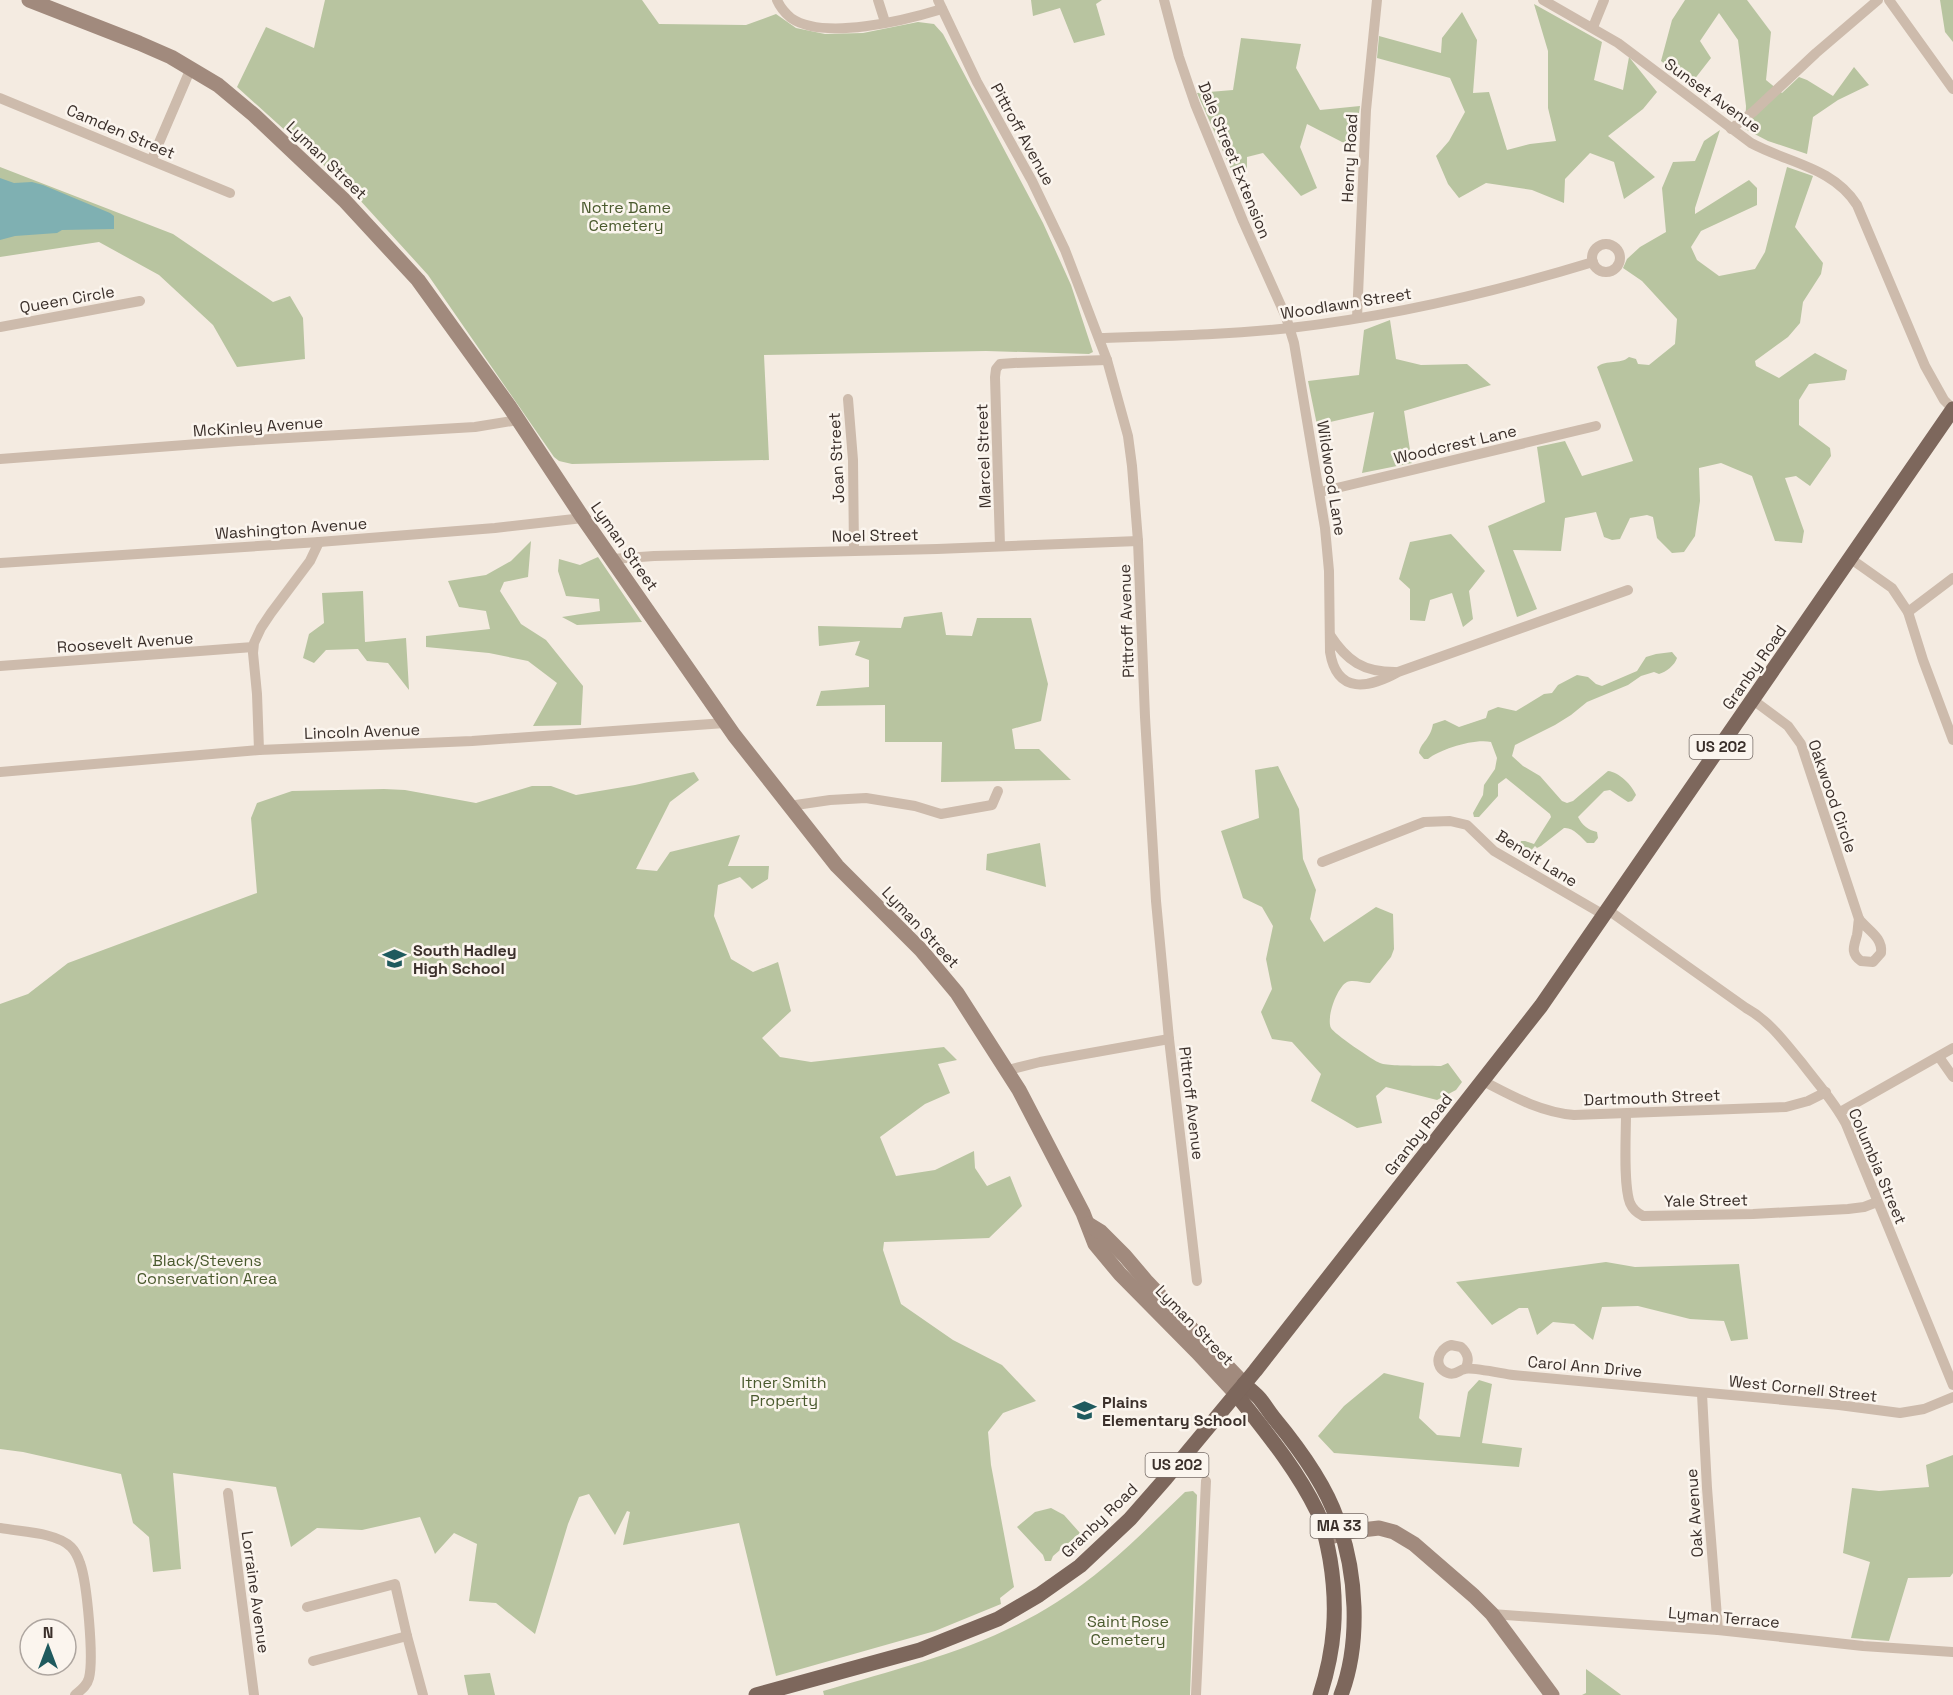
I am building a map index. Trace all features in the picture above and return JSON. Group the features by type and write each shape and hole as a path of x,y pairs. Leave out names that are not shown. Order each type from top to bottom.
{"main road":[{"name":"Lyman Street","path":"29,0 139,43 191,68 226,91 319,175 425,289 518,420 725,723 837,866 940,972 957,993 1008,1070 1088,1224 1095,1244 1120,1274 1197,1352 1240,1389"},
{"name":"Granby Road","path":"756,1695 920,1650 998,1619 1031,1600 1080,1566 1118,1531 1166,1478 1240,1389 1541,1006 1953,409"},
{"name":"MA 33","path":"1240,1389 1260,1399 1311,1468 1337,1518 1356,1612 1351,1658 1341,1695"},
{"name":"MA 33","path":"1240,1389 1298,1478 1318,1513 1326,1538 1334,1582 1335,1629 1320,1695"},
{"path":"1326,1538 1379,1528 1400,1535 1414,1544 1492,1614 1552,1695"}],"street":[{"path":"777,0 785,13 792,18 806,24 835,28 859,27 914,18 940,5"},
{"path":"878,0 885,22"},
{"name":"Dale Street Extension","path":"1164,0 1177,50 1195,104 1234,201 1290,328"},
{"name":"Henry Road","path":"1357,318 1366,110 1377,0"},
{"name":"Sunset Avenue","path":"1543,0 1593,27 1630,51 1731,129 1759,147 1826,175 1851,195 1925,366 1944,400 1953,409"},
{"path":"1593,27 1604,0"},
{"path":"1731,129 1878,0"},
{"path":"1889,0 1953,89"},
{"name":"Pittroff Avenue","path":"940,5 977,82 1060,237 1107,360 1129,443 1138,541 1152,837 1169,1039 1197,1281"},
{"path":"152,159 191,68"},
{"name":"Camden Street","path":"0,98 230,193"},
{"name":"Woodlawn Street","path":"1099,338 1290,328 1357,318 1499,288 1593,262"},
{"name":"Queen Circle","path":"0,327 140,301"},
{"name":"Wildwood Lane","path":"1290,328 1298,361 1320,492 1329,571 1330,652 1333,665 1349,682 1368,685 1380,682 1398,672 1628,590"},
{"name":"Marcel Street","path":"1000,546 996,369 1000,364 1107,360"},
{"name":"Joan Street","path":"848,399 853,460 854,551"},
{"name":"McKinley Avenue","path":"0,459 238,441 476,427 518,420"},
{"name":"Woodcrest Lane","path":"1320,492 1596,426"},
{"name":"Washington Avenue","path":"0,562 319,542 495,528 583,518"},
{"name":"Noel Street","path":"612,559 1138,541"},
{"path":"259,750 253,647 261,628 310,561 319,542"},
{"path":"1851,559 1892,588 1908,612 1953,740"},
{"path":"1908,612 1953,578"},
{"name":"Wildwood Lane","path":"1330,635 1341,650 1359,665 1372,670 1398,672"},
{"name":"Roosevelt Avenue","path":"0,666 253,647"},
{"name":"Oakwood Circle","path":"1753,700 1788,726 1801,744 1859,919"},
{"name":"Lincoln Avenue","path":"0,772 259,750 495,739 725,723"},
{"path":"789,806 866,798 915,806 941,814 992,805 998,791"},
{"name":"Benoit Lane","path":"1322,862 1424,822 1434,820 1462,823 1494,851 1606,912"},
{"name":"Columbia Street","path":"1606,912 1759,1015 1826,1092 1840,1112 1953,1385"},
{"path":"1008,1070 1040,1062 1169,1039"},
{"path":"1840,1112 1953,1048"},
{"path":"1939,1057 1953,1077"},
{"name":"Dartmouth Street","path":"1482,1081 1524,1102 1551,1112 1574,1115 1786,1107 1808,1101 1826,1092"},
{"name":"Yale Street","path":"1626,1114 1628,1192 1631,1206 1643,1216 1848,1209 1877,1202"},
{"name":"Carol Ann Drive","path":"1465,1369 1702,1394"},
{"name":"West Cornell Street","path":"1702,1394 1839,1405 1900,1413 1924,1409 1953,1397"},
{"name":"Oak Avenue","path":"1702,1394 1718,1630"},
{"path":"1196,1695 1206,1481"},
{"name":"Lorraine Avenue","path":"228,1492 254,1695"},
{"path":"0,1528 61,1540 79,1559 85,1586 90,1668 87,1683 75,1695"},
{"path":"307,1607 395,1584 406,1636 423,1695"},
{"name":"Lyman Terrace","path":"1492,1614 1718,1630 1863,1646 1953,1652"},
{"path":"313,1660 406,1636"}],"green space":[{"name":"Notre Dame Cemetery","path":"325,0 642,0 659,24 746,25 776,14 796,28 825,34 863,33 918,22 934,24 943,34 1043,223 1071,285 1093,352 1089,354 986,351 764,355 769,460 572,464 559,461 428,275 358,198 237,87 266,27 314,48"},
{"path":"1031,0 1102,0 1096,4 1105,35 1074,43 1060,8 1033,16"},
{"path":"1685,0 1747,0 1771,32 1766,80 1782,93 1799,77 1833,96 1854,67 1869,85 1838,100 1813,117 1807,154 1768,141 1745,129 1746,106 1738,40 1719,13 1700,41 1711,58 1690,85 1661,61 1672,20"},
{"path":"1940,0 1953,0 1953,42 1945,32"},
{"path":"1534,4 1602,42 1594,80 1623,90 1629,57 1657,92 1643,109 1608,136 1655,177 1624,199 1614,162 1590,153 1565,179 1564,203 1532,190 1486,183 1459,198 1448,184 1436,156 1449,141 1465,112 1450,78 1377,58 1379,36 1441,53 1442,38 1462,12 1477,40 1473,93 1489,92 1507,150 1556,141 1548,108 1548,51"},
{"path":"1241,38 1301,44 1296,68 1320,110 1360,106 1354,145 1342,142 1307,124 1300,147 1317,188 1301,196 1263,153 1247,157 1247,172 1234,176 1197,93 1233,90"},
{"path":"1720,130 1695,214 1749,180 1757,188 1757,205 1701,231 1691,247 1697,260 1719,276 1755,269 1765,252 1787,167 1813,176 1795,227 1823,263 1821,274 1803,302 1800,323 1788,337 1755,361 1756,366 1779,378 1815,353 1847,370 1845,380 1809,384 1799,400 1799,425 1830,448 1831,456 1810,486 1796,476 1785,478 1804,531 1802,543 1775,541 1752,476 1721,463 1699,468 1700,501 1695,536 1684,552 1672,553 1657,538 1653,517 1647,515 1630,518 1620,539 1612,540 1604,537 1596,512 1565,518 1561,551 1513,550 1537,609 1517,617 1488,526 1545,502 1537,447 1565,441 1582,476 1633,461 1597,367 1629,357 1636,359 1638,364 1649,365 1675,344 1677,319 1642,281 1623,268 1627,259 1640,247 1666,232 1662,188 1673,162 1695,161 1704,141"},
{"path":"0,167 173,234 273,302 290,296 303,318 305,359 237,367 213,325 159,275 99,242 0,257"},
{"path":"1390,320 1396,359 1421,365 1467,364 1491,385 1404,411 1412,463 1362,473 1374,412 1317,425 1308,381 1359,375 1364,330"},
{"path":"1451,534 1485,571 1469,591 1473,619 1463,627 1452,593 1430,600 1425,621 1410,620 1410,589 1399,579 1410,542"},
{"path":"531,541 528,577 504,582 500,591 521,624 546,640 583,686 581,725 533,726 557,683 528,661 489,653 426,647 426,636 490,629 486,611 459,607 448,581 486,575 511,561"},
{"path":"598,557 642,622 577,625 562,617 600,611 599,599 566,596 558,571 559,559 580,565"},
{"path":"363,591 365,642 406,638 409,690 388,663 367,661 358,649 326,650 314,663 303,658 309,634 324,623 322,593"},
{"path":"942,612 946,635 972,636 977,618 1031,618 1048,684 1041,721 1012,729 1015,749 1039,749 1071,780 941,782 942,742 885,742 885,705 816,706 821,691 869,687 869,660 855,655 860,641 819,646 818,626 901,628 904,617"},
{"path":"1672,652 1677,658 1676,661 1664,672 1641,676 1628,685 1587,702 1555,725 1515,745 1512,756 1540,776 1562,801 1567,803 1573,801 1608,771 1621,776 1631,787 1636,795 1632,801 1628,802 1610,790 1604,791 1578,817 1586,827 1597,832 1598,838 1594,843 1587,843 1574,831 1564,828 1541,846 1537,848 1535,846 1528,854 1525,854 1520,845 1521,841 1534,844 1551,817 1506,778 1498,784 1498,796 1479,817 1474,817 1473,813 1483,795 1484,785 1495,769 1497,758 1491,742 1458,745 1428,759 1424,759 1419,753 1433,724 1445,720 1459,727 1486,718 1488,711 1498,707 1516,711 1544,694 1552,693 1558,685 1577,675 1588,677 1602,686 1637,671 1646,657"},
{"path":"1278,766 1299,809 1303,859 1316,890 1310,919 1324,942 1376,907 1393,914 1394,949 1391,957 1370,983 1352,981 1343,985 1331,1010 1331,1028 1354,1047 1380,1063 1441,1066 1448,1063 1462,1082 1456,1090 1437,1100 1386,1087 1376,1096 1382,1123 1357,1128 1311,1101 1321,1074 1292,1042 1272,1039 1261,1012 1272,989 1266,959 1273,926 1262,907 1243,898 1221,831 1259,818 1255,770"},
{"path":"694,772 699,780 670,802 636,869 657,871 670,852 740,835 728,866 769,866 768,879 752,889 740,877 718,885 714,916 731,959 753,972 778,962 791,1011 762,1038 780,1057 811,1062 944,1047 957,1060 938,1064 950,1093 925,1104 880,1137 896,1176 935,1170 974,1151 975,1168 987,1186 1010,1176 1022,1206 989,1238 884,1242 883,1250 901,1304 953,1340 1002,1365 1036,1401 1003,1413 988,1432 991,1465 1014,1587 1000,1598 1001,1604 935,1631 776,1676 739,1523 623,1545 630,1512 627,1511 615,1535 589,1494 579,1497 568,1524 535,1634 496,1603 469,1601 477,1544 454,1533 435,1554 420,1517 362,1530 317,1528 291,1547 276,1487 173,1473 181,1569 153,1572 149,1537 133,1523 121,1474 0,1449 0,1004 28,994 68,963 257,893 251,818 257,803 292,791 405,790 476,803 532,786 551,786 576,795"},
{"path":"1040,843 1046,887 986,870 987,854"},
{"path":"1606,1262 1635,1267 1739,1264 1748,1339 1731,1341 1724,1321 1690,1319 1638,1306 1602,1307 1593,1340 1574,1324 1553,1322 1537,1335 1528,1308 1519,1308 1492,1325 1456,1282"},
{"path":"1384,1373 1424,1383 1419,1418 1437,1435 1460,1437 1468,1392 1479,1380 1492,1384 1482,1443 1522,1448 1519,1467 1334,1453 1318,1436 1344,1406"},
{"path":"1953,1455 1953,1573 1950,1577 1908,1578 1889,1641 1851,1638 1870,1562 1843,1553 1852,1488 1879,1491 1929,1487 1926,1465"},
{"name":"Saint Rose Cemetery","path":"1193,1491 1197,1495 1190,1695 824,1695 823,1691 973,1644 1030,1618 1091,1578 1185,1492"},
{"path":"1051,1508 1064,1515 1080,1533 1053,1556 1051,1561 1045,1561 1043,1555 1017,1527 1035,1512"},
{"path":"1586,1669 1621,1695 1582,1695 1586,1693"},
{"path":"490,1673 495,1695 468,1695 464,1675"}],"water":[{"path":"0,178 14,183 32,182 43,185 110,213 114,216 114,229 62,230 57,233 15,236 0,240"}],"place":[{"name":"South Hadley High School","path":"395,959"},
{"name":"Plains Elementary School","path":"1084,1411"}],"park label":[{"name":"Black/Stevens Conservation Area","path":"207,1269"},
{"name":"Itner Smith Property","path":"784,1391"}]}
